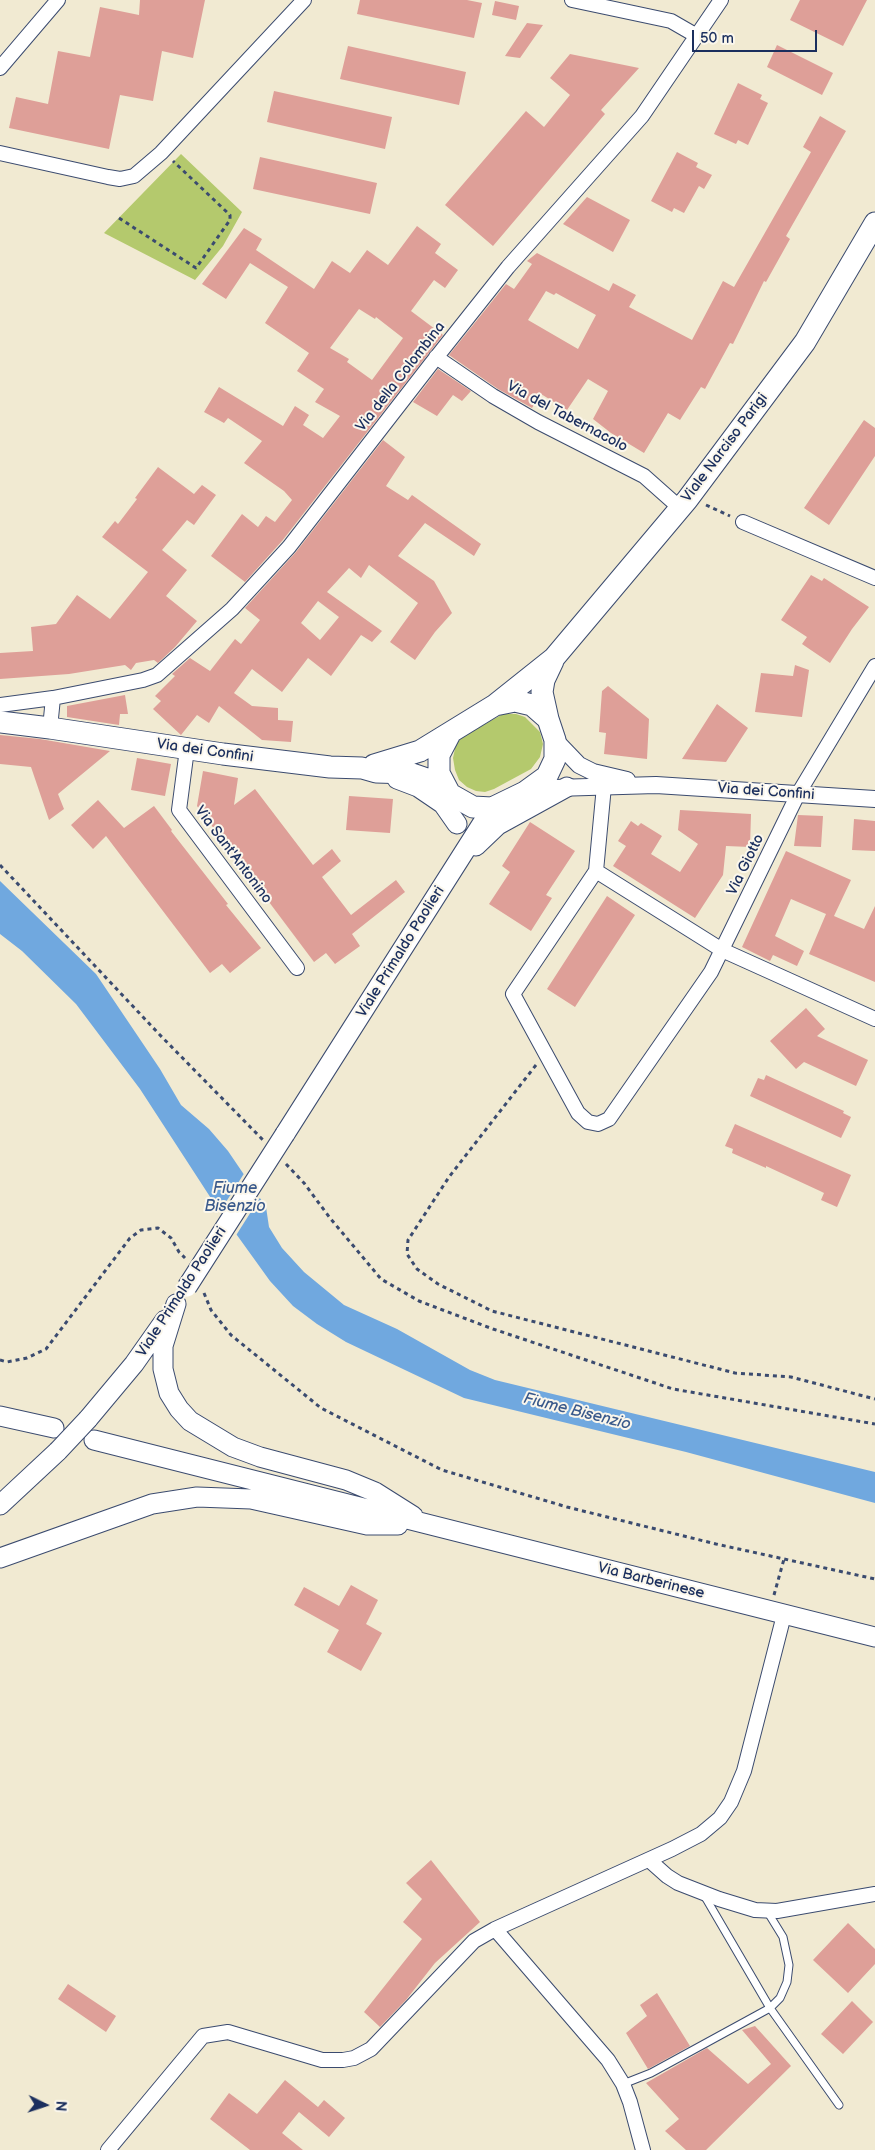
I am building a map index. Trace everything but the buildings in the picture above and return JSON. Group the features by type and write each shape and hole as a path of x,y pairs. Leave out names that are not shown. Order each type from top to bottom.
{"main road":[{"name":"Viale Narciso Parigi","path":"495,705 554,658 680,508 804,342 875,223"},
{"name":"Viale Narciso Parigi","path":"548,719 542,692 544,680 554,658"},
{"name":"Via dei Confini","path":"0,722 304,764 369,770 409,773 447,789 473,807 492,808 541,782 552,769 556,751 555,740 548,719 539,710 524,702 505,702 495,705 415,754 369,770"},
{"path":"447,789 439,773 439,756 451,732"},
{"path":"369,770 407,782 427,792 443,804 457,824"},
{"path":"448,880 474,848 498,824 567,787"},
{"name":"Viale Primaldo Paolieri","path":"447,789 457,824 457,848 448,880"},
{"name":"Viale Primaldo Paolieri","path":"0,1505 58,1451 88,1419 134,1364 176,1304 286,1134 492,808"},
{"path":"176,1304 163,1346 162,1369 174,1402 190,1421 233,1447 365,1488 386,1498 427,1525"},
{"path":"0,1416 54,1428"},
{"path":"94,1440 427,1525"},
{"path":"0,1558 152,1504 198,1497 251,1499 367,1525 427,1525"},
{"name":"Via Barberinese","path":"427,1525 875,1638"}],"street":[{"path":"0,68 58,0"},
{"path":"0,153 120,178 134,176 161,153 304,0"},
{"path":"572,0 671,21 697,36"},
{"name":"Via della Colombina","path":"0,705 53,698 143,680 156,675 232,609 289,547 508,267 627,134 697,36 720,0"},
{"name":"Via del Tabernacolo","path":"436,357 493,396 538,422 644,476 680,508"},
{"path":"743,522 875,578"},
{"name":"Via Giotto","path":"545,1053 583,1119 594,1123 604,1122 609,1119 711,972 798,794 875,666"},
{"path":"50,728 53,698"},
{"name":"Via dei Confini","path":"555,740 579,765 593,772 656,785"},
{"name":"Via Sant'Antonino","path":"188,749 179,810 297,968"},
{"name":"Via dei Confini","path":"525,792 567,787 656,785 875,799"},
{"path":"545,1053 513,994 596,871 604,786"},
{"path":"596,871 722,950 875,1019"},
{"path":"108,2150 203,2036 228,2032 322,2060 354,2058 371,2049 474,1941 495,1929 650,1860 701,1834 714,1825 732,1802 744,1771 777,1613"},
{"path":"650,1860 666,1876 702,1892 755,1910 777,1911 875,1894"},
{"path":"495,1929 608,2060 623,2084 637,2124 643,2150"}],"lane":[{"path":"702,1892 770,2008 839,2105"},
{"path":"623,2084 651,2073 770,2008 780,1998 787,1982 789,1965 783,1937 767,1911"}],"path":[{"path":"120,218 196,268 230,220 230,215 174,161 161,153"},
{"path":"702,512 706,505 743,522"},
{"path":"0,865 158,1034 264,1141"},
{"path":"545,1053 449,1177 408,1240 407,1254 417,1269 438,1284 492,1311 735,1373 790,1377 875,1399"},
{"path":"284,1162 304,1183 330,1218 381,1279 419,1301 493,1329 673,1389 875,1424"},
{"path":"0,1360 6,1362 27,1358 46,1349 130,1238 141,1230 158,1228 171,1238 179,1252 186,1258"},
{"path":"204,1293 211,1310 231,1335 321,1408 442,1470 567,1507 875,1579"},
{"path":"777,1613 784,1559"}],"green space":[{"path":"181,154 242,212 223,246 195,280 104,233"},
{"path":"503,714 516,714 525,717 540,732 543,744 540,757 531,769 494,789 485,792 476,791 467,787 459,780 453,758 456,744 463,736"}],"water":[{"name":"Fiume Bisenzio","path":"0,881 96,974 160,1069 181,1105 209,1129 228,1151 266,1207 269,1227 282,1248 304,1272 344,1305 397,1329 470,1370 495,1380 875,1472 875,1503 686,1452 464,1398 346,1342 317,1324 293,1306 270,1281 216,1206 140,1089 76,1004 22,951 0,934"}],"pier":[{"path":"245,1172 261,1196 235,1237 219,1213"}]}
